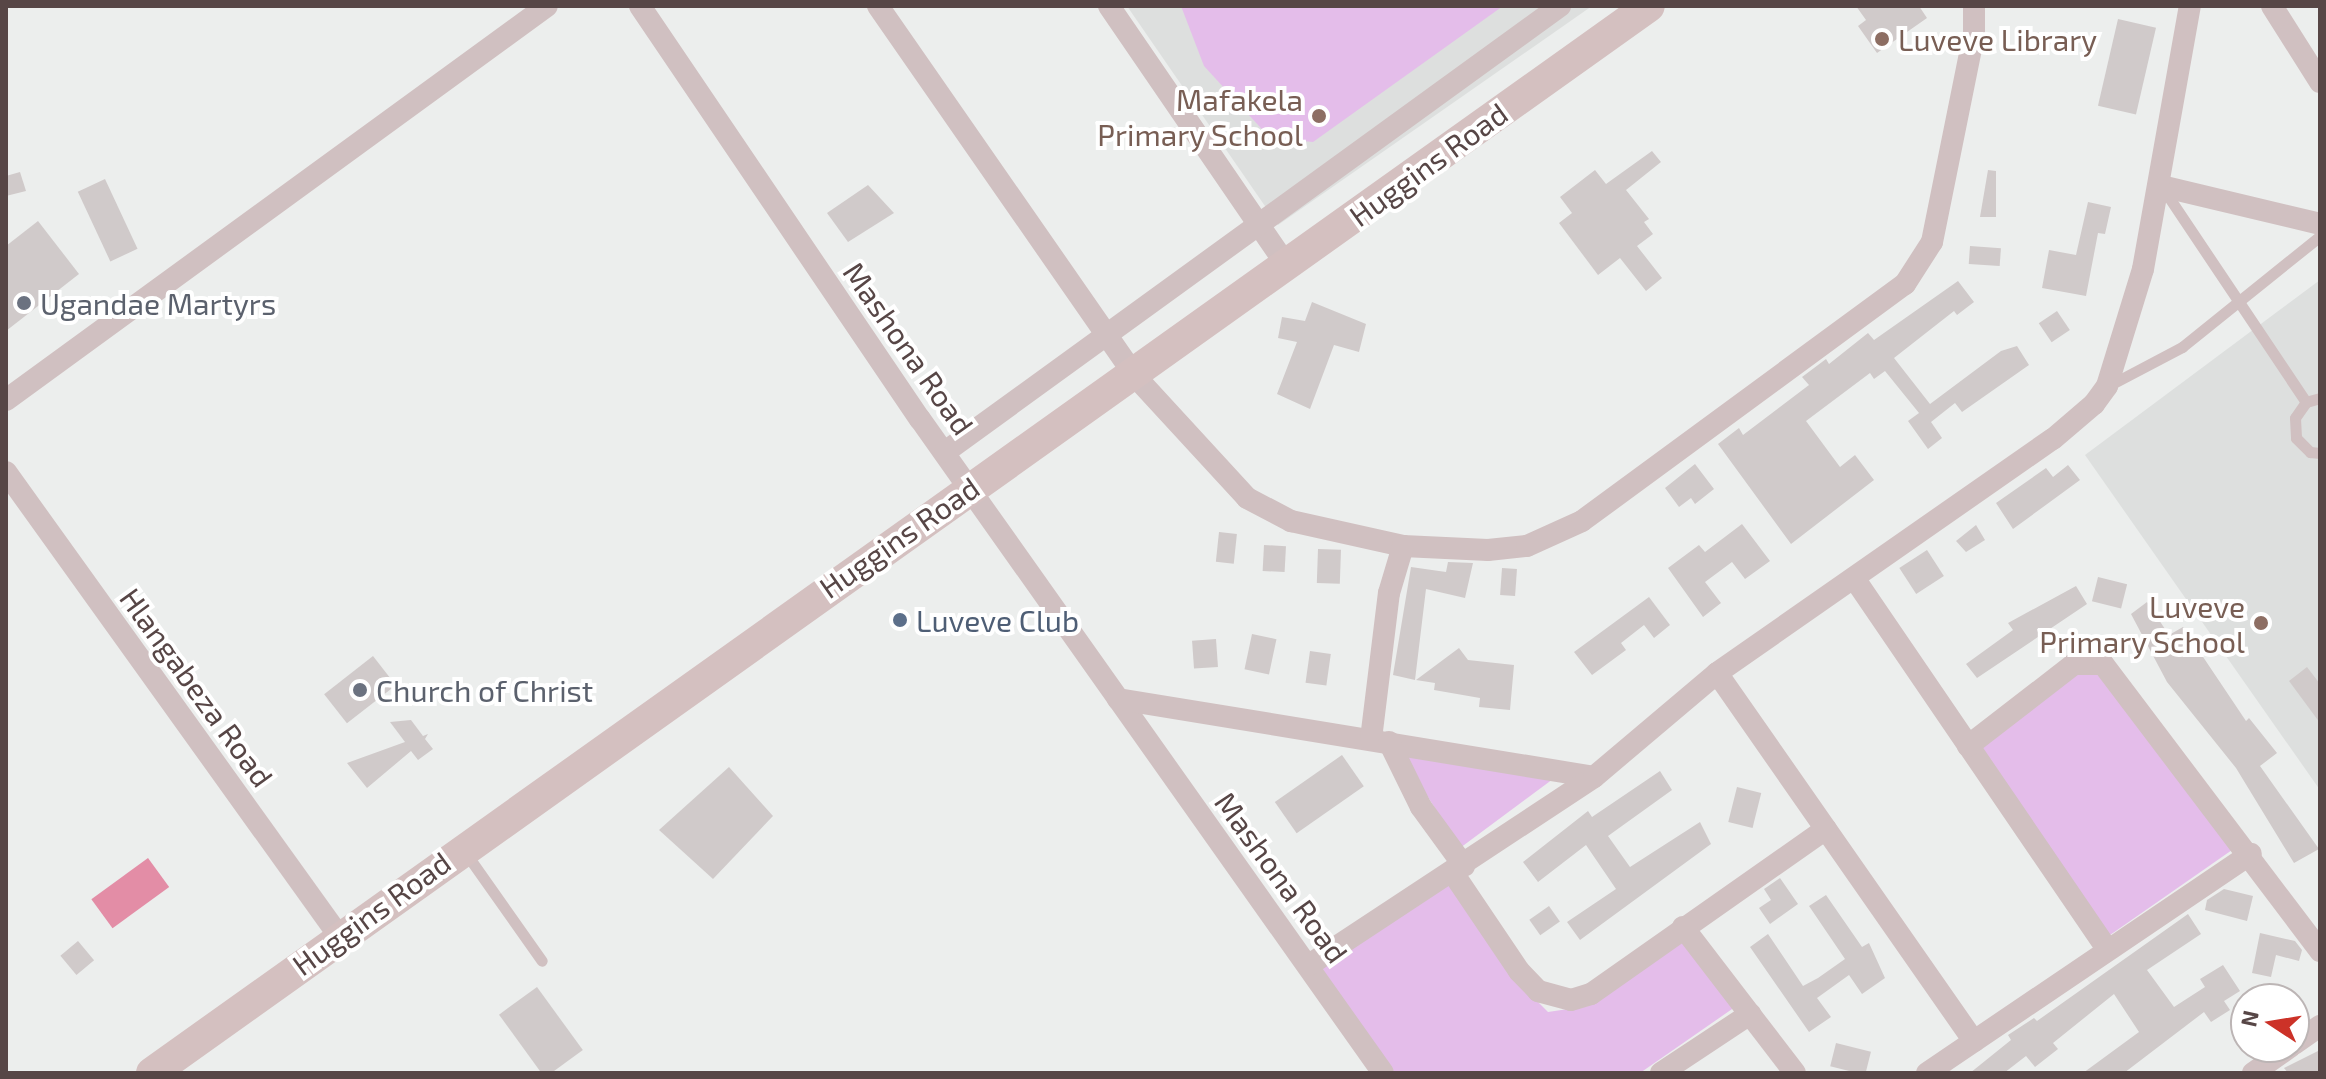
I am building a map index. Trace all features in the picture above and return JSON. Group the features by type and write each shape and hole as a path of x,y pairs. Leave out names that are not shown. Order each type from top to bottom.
{"street":[{"path":"6,400 547,6"},
{"name":"Mashona Road","path":"640,6 945,452 1383,1073"},
{"path":"878,6 1134,375 1206,458 1268,511 1403,546 1488,550 1527,546 1558,535 1905,284 1932,242 1974,33 1974,6"},
{"path":"1109,6 1288,267"},
{"path":"945,452 1560,6"},
{"name":"Huggins Road","path":"152,1073 462,848 971,486 1288,267 1649,6"},
{"path":"1309,965 1459,870 1594,777 1717,673 2053,439 2107,386 2130,322 2161,186 2190,6"},
{"path":"2272,6 2320,82"},
{"path":"2161,186 2320,224"},
{"name":"Hlangabeza Road","path":"6,472 339,936"},
{"path":"1403,546 1389,593 1380,740 1519,971 1552,998 1591,994 1826,829"},
{"path":"1854,578 2108,950"},
{"path":"1968,746 2074,664 2103,664 2251,854 2320,951"},
{"path":"1717,673 1974,1041"},
{"path":"1118,699 1594,777"},
{"path":"1927,1073 2251,854"},
{"path":"1683,927 1795,1073"},
{"path":"1661,1073 1750,1014"}],"lane":[{"path":"2161,186 2306,402"},
{"path":"2107,386 2182,347 2320,236"},
{"path":"2320,398 2306,402 2295,418 2296,438 2310,452 2320,453"},
{"path":"462,848 542,961"}],"shaded area":[{"name":"Mafakela Primary School","path":"1127,6 1592,6 1278,225"},
{"path":"1181,6 1503,6 1313,142 1270,138 1204,66"},
{"name":"Luveve Primary School","path":"2320,280 2320,790 2085,455"},
{"path":"2077,669 2103,673 2232,850 2110,935 1980,750"},
{"path":"1399,751 1553,779 1460,848"},
{"path":"148,858 169,887 113,928 91,899"},
{"path":"1450,883 1512,976 1548,1012 1588,1006 1681,935 1735,1007 1640,1073 1392,1073 1319,967"}],"building":[{"name":"Luveve Library","path":"1856,6 1919,6 1927,18 1877,53 1858,26 1866,20"},
{"path":"2118,19 2156,28 2136,114 2098,106"},
{"path":"1652,151 1661,162 1626,190 1649,219 1644,222 1653,234 1637,246 1662,278 1646,291 1620,258 1598,275 1559,223 1572,213 1560,197 1595,170 1606,184"},
{"path":"1988,170 1996,171 1996,217 1980,217"},
{"path":"20,172 26,191 6,196 6,176"},
{"path":"105,179 138,249 110,261 78,192"},
{"path":"868,185 894,213 848,242 827,213"},
{"path":"2088,202 2111,207 2105,234 2098,233 2086,296 2042,288 2049,250 2076,255"},
{"name":"Ugandae Martyrs","path":"38,221 79,274 6,331 6,246"},
{"path":"1970,246 2001,248 2000,266 1969,264"},
{"path":"1958,281 1974,302 1957,315 1954,311 1894,358 1930,404 2001,351 2017,346 2029,365 1962,412 1955,403 1931,422 1942,438 1928,449 1908,421 1919,413 1885,371 1874,379 1870,373 1806,421 1840,467 1855,455 1874,480 1791,544 1718,444 1739,428 1743,435 1809,385 1802,377 1826,359 1829,364 1868,333 1874,340"},
{"path":"1312,302 1366,324 1359,352 1334,345 1310,409 1277,394 1297,342 1278,338 1282,317 1305,321"},
{"path":"2057,311 2070,330 2052,342 2039,323"},
{"path":"1695,464 1714,489 1695,504 1691,498 1679,507 1665,488"},
{"path":"2068,465 2080,480 2013,529 1996,503 2046,468 2053,477"},
{"path":"1742,524 1770,561 1745,579 1732,562 1705,582 1721,603 1703,617 1668,568 1699,545 1705,552"},
{"path":"1976,525 1985,540 1966,552 1956,541"},
{"path":"1219,532 1237,534 1234,564 1216,562"},
{"path":"1264,545 1286,546 1285,572 1263,571"},
{"path":"1318,549 1341,550 1340,584 1317,583"},
{"path":"1927,550 1944,576 1916,594 1899,568"},
{"path":"1448,562 1473,563 1465,598 1426,589 1415,680 1393,675 1411,567 1446,572"},
{"path":"1502,568 1517,569 1515,596 1500,595"},
{"path":"2098,577 2127,584 2121,609 2092,601"},
{"path":"2076,586 2087,604 1977,678 1966,664 2013,630 2008,623"},
{"path":"1649,597 1670,625 1654,638 1644,625 1621,643 1626,650 1592,675 1574,652"},
{"path":"2147,602 2169,635 2183,627 2246,721 2249,718 2277,753 2260,766 2319,849 2294,863 2236,768 2167,682 2131,614"},
{"path":"1252,634 1276,639 1269,674 1245,669"},
{"path":"1216,639 1218,667 1194,669 1192,641"},
{"path":"1459,648 1468,660 1514,665 1510,710 1479,707 1480,698 1434,690 1435,683 1416,680"},
{"path":"1310,651 1331,654 1326,686 1306,683"},
{"name":"Church of Christ","path":"373,656 396,685 347,723 324,694"},
{"path":"2307,667 2320,684 2320,723 2289,681"},
{"path":"411,720 423,736 428,734 425,739 433,749 418,760 411,751 367,788 347,763 405,742 390,722"},
{"path":"1342,755 1364,786 1297,833 1275,802"},
{"path":"729,767 773,816 713,879 659,830"},
{"path":"1660,771 1672,790 1608,836 1630,867 1700,822 1711,844 1580,940 1567,922 1616,889 1586,845 1538,882 1523,862 1588,811 1592,817"},
{"path":"1737,787 1761,793 1753,828 1728,822"},
{"path":"1780,878 1798,904 1770,924 1759,908 1771,900 1764,889"},
{"path":"2224,889 2253,896 2247,921 2205,910 2207,900"},
{"path":"1826,895 1862,947 1869,943 1885,978 1862,994 1849,975 1817,998 1831,1017 1809,1032 1750,947 1768,934 1803,986 1818,978 1845,959 1809,906"},
{"path":"1549,906 1560,922 1540,935 1529,920"},
{"path":"2188,914 2201,934 2147,970 2174,1007 2205,987 2200,979 2223,965 2235,983 2230,983 2230,997 2224,1001 2230,1010 2211,1022 2204,1012 2124,1073 2083,1073 2139,1032 2114,994 2053,1043 2058,1049 2035,1067 2026,1056 2004,1073 1970,1073 2011,1040 2008,1035 2034,1018 2037,1021"},
{"path":"2260,933 2295,941 2302,950 2299,961 2276,955 2271,977 2252,973"},
{"path":"78,941 94,960 76,975 60,956"},
{"path":"537,987 583,1050 551,1073 541,1073 499,1015"},
{"path":"1836,1043 1871,1052 1866,1073 1830,1066"},
{"path":"2320,1050 2320,1073 2288,1073 2284,1068 2294,1063 2310,1063 2310,1055"}],"place":[{"name":"Luveve Library","path":"1882,39"},
{"name":"Mafakela Primary School","path":"1319,116"},
{"name":"Ugandae Martyrs","path":"24,303"},
{"name":"Luveve Club","path":"900,620"},
{"name":"Luveve Primary School","path":"2261,623"},
{"name":"Church of Christ","path":"360,690"}]}
